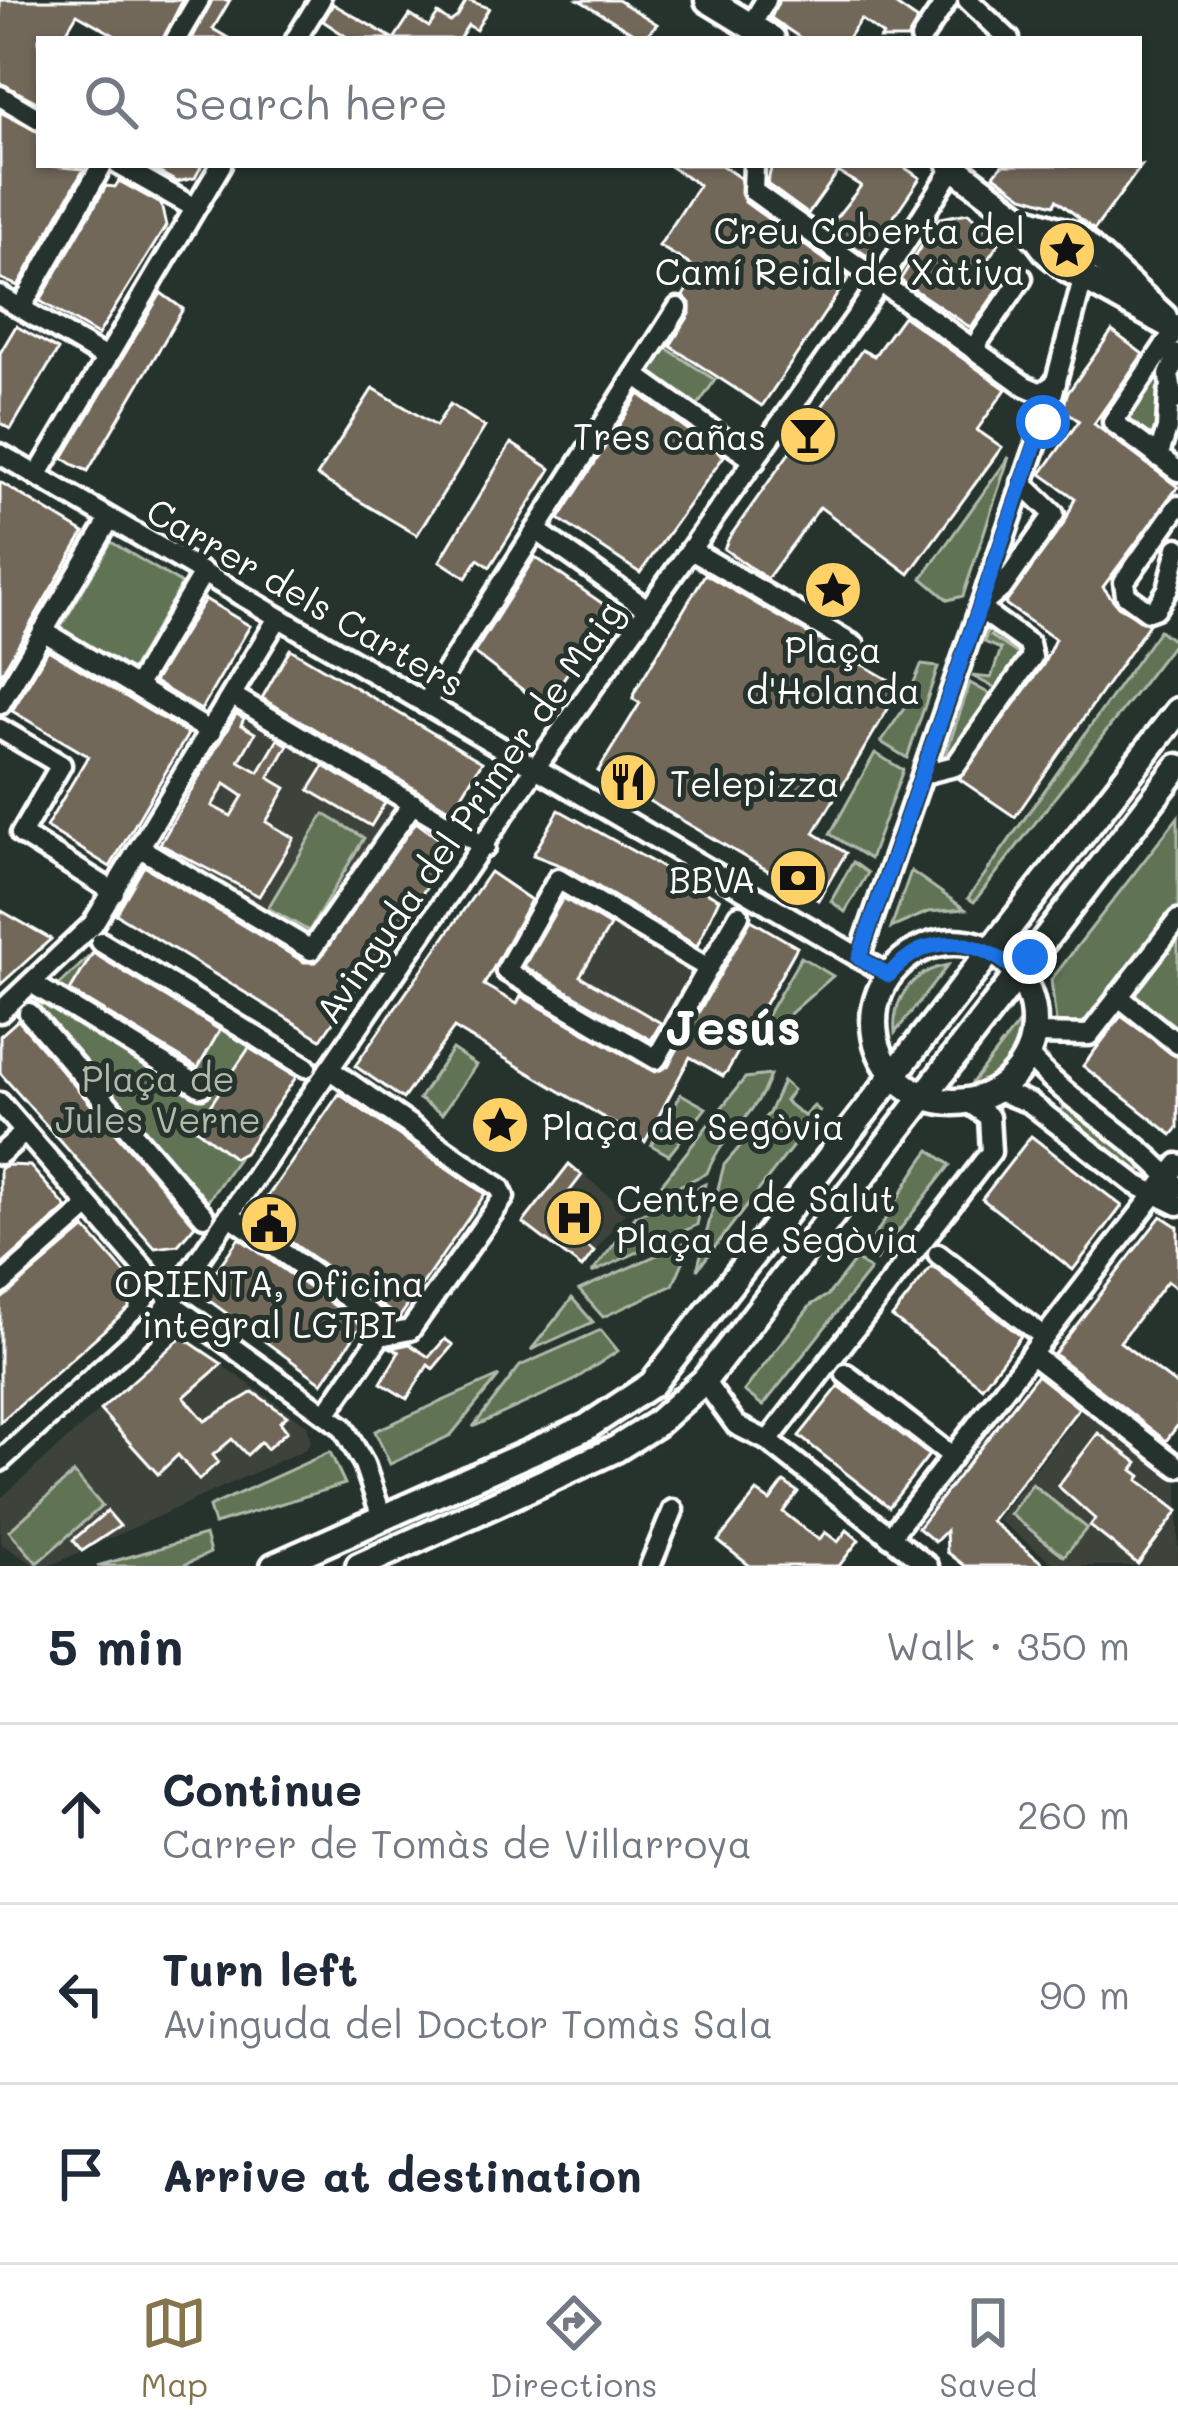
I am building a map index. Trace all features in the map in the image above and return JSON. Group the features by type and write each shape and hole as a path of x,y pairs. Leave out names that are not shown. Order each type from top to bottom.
{"main road":[{"path":"707,0 759,33"},
{"path":"955,168 1022,218 1048,253 1082,265 1177,338"},
{"path":"1022,218 1064,229 1082,265 1177,338"},
{"path":"1048,253 1046,234 1064,229"},
{"path":"274,1566 587,1427 652,1384 896,1078 1178,711"},
{"path":"359,1566 616,1449 656,1424 704,1381 1178,767"},
{"path":"969,943 992,951 1018,972 1031,997 1031,1044 998,1091 968,1102 922,1097 896,1078 877,1048 874,1023 889,975 901,962 933,944 969,943"}],"street":[{"path":"178,36 199,0"},
{"path":"298,36 320,0"},
{"path":"759,33 766,0"},
{"path":"923,36 947,0"},
{"path":"968,0 1006,36"},
{"path":"0,96 36,117"},
{"path":"21,308 101,168"},
{"path":"124,168 196,208"},
{"path":"37,476 219,168"},
{"path":"754,168 753,191 973,349 1035,392 1056,383"},
{"name":"Avinguda del Primer de Maig","path":"0,1461 152,1326 755,461 951,168"},
{"path":"859,958 1056,383 1082,265"},
{"path":"973,349 1022,278"},
{"path":"0,296 106,358"},
{"path":"424,704 678,308"},
{"path":"1158,457 1174,398 1171,367 1177,338"},
{"path":"1177,338 1114,417 1116,427 1178,471"},
{"path":"635,375 755,461"},
{"name":"Carrer dels Carters","path":"0,454 889,975"},
{"path":"981,608 1003,587 1054,514 1022,483"},
{"path":"1178,506 1124,582 1126,595 1148,611 1156,608 1168,590 1178,548"},
{"path":"0,704 110,519"},
{"path":"536,530 647,610"},
{"path":"692,550 855,646"},
{"path":"136,687 202,573"},
{"path":"923,774 955,766 1032,657 1029,644 981,608"},
{"path":"0,1012 83,935 114,892 278,618"},
{"path":"44,631 211,732"},
{"path":"233,696 484,847"},
{"path":"0,729 61,765 21,834 114,892"},
{"path":"142,849 311,950 413,802"},
{"path":"708,968 558,879 506,971 656,1059 739,915"},
{"path":"890,1537 1156,1194 1175,1176 1063,1090 1031,1044 1089,1035 1178,920"},
{"path":"100,942 306,1067"},
{"path":"33,984 200,1087"},
{"path":"1118,996 1178,1044"},
{"path":"28,1012 204,1216"},
{"path":"328,1411 380,1336 410,1330 500,1204 500,1188 329,1069"},
{"path":"1045,1113 1047,1095 1063,1090"},
{"path":"998,1091 1045,1113 1135,1184 1178,1205"},
{"path":"767,1441 991,1153 989,1117 968,1102"},
{"path":"0,1103 171,1300 328,1411 358,1449 382,1517"},
{"path":"0,1154 25,1132"},
{"path":"0,1285 89,1206"},
{"path":"229,1216 376,1318 380,1336"},
{"path":"938,1254 1044,1337"},
{"path":"1031,1354 1175,1457"},
{"path":"846,1374 952,1456"},
{"path":"704,1381 736,1425 767,1441 928,1566"},
{"path":"650,1566 673,1510"}],"shaded area":[{"path":"236,711 402,808 308,943 153,852"},
{"path":"559,891 699,972 653,1051 513,970"},
{"name":"Centre de Salut Plaça de Segòvia","path":"569,1164 627,1210 582,1268 523,1223"},
{"path":"182,1337 307,1425 311,1441 306,1449 49,1566 36,1566 0,1543 0,1499"},
{"path":"1083,1408 1178,1481 1178,1566 1057,1566 997,1519"}],"green space":[{"path":"666,348 715,380 698,405 649,373"},
{"path":"1158,367 1161,404 1153,444 1121,421"},
{"path":"1009,457 963,596 948,600 922,578"},
{"path":"111,542 182,584 131,670 60,629"},
{"path":"990,623 996,627 991,636 1018,654 1024,647 1028,650 1001,691 972,676 991,678 1001,649 984,642"},
{"path":"1159,630 1175,642 974,902 968,898"},
{"path":"921,665 938,667 907,758 881,742 903,710"},
{"path":"970,683 995,697 941,768"},
{"path":"875,753 903,770 870,859 830,834"},
{"path":"324,814 364,838 309,931 268,908"},
{"path":"1178,817 1178,911 1082,1035 1057,1031 1051,980"},
{"path":"853,862 868,873 845,912 831,901"},
{"path":"911,871 965,909 928,912 891,928"},
{"path":"1170,932 1178,938 1178,1044 1120,998"},
{"name":"Plaça de Jules Verne","path":"100,946 74,991 198,1063 224,1019 258,1039 196,1128 238,1158 198,1215 24,1019"},
{"path":"801,957 833,976 757,1043 753,1040"},
{"path":"948,965 895,1033 897,1008 907,988 925,973"},
{"path":"1021,1020 1017,1045 1007,1065 967,1089"},
{"path":"452,1049 476,1065 442,1114 419,1099"},
{"path":"770,1075 757,1102 707,1173 649,1200 745,1078"},
{"path":"783,1081 793,1090 785,1101 804,1116 814,1106 820,1111 697,1270 724,1165 769,1113"},
{"path":"681,1094 706,1108 669,1155 651,1145"},
{"path":"1068,1103 1146,1163 1138,1174 1059,1113"},
{"path":"930,1150 950,1165 876,1260 864,1250"},
{"path":"705,1184 697,1225 592,1273 636,1216"},
{"path":"693,1239 673,1285 603,1317 579,1290"},
{"path":"856,1259 870,1270 763,1406 744,1391 811,1305 828,1295"},
{"path":"572,1298 593,1322 531,1350"},
{"path":"601,1330 618,1351 571,1382 473,1427 520,1366"},
{"path":"499,1376 451,1435 390,1464 375,1431"},
{"path":"330,1452 345,1484 214,1524 209,1507"},
{"path":"74,1473 102,1506 37,1563 9,1531"},
{"path":"1032,1484 1087,1528 1064,1556 1010,1514"},
{"path":"205,1535 210,1553 182,1566 97,1566"}],"building":[{"path":"0,0 183,0 165,36 116,36 77,14 64,36 36,36 36,101 0,83"},
{"path":"212,0 230,0 213,29 225,36 194,36"},
{"path":"467,0 489,8 476,30 468,25 461,36 396,36 410,15 429,27 438,14 450,22"},
{"path":"579,0 618,0 657,24 646,36 638,36"},
{"path":"779,0 889,0 918,20 909,36 882,36 861,19 849,36 798,36 771,18"},
{"path":"333,4 389,36 346,36 323,21"},
{"path":"0,112 36,130 36,168 84,169 18,286 0,278"},
{"path":"151,168 200,168 195,178 177,182"},
{"path":"673,168 725,168 740,178 745,202 849,277 762,406 670,346 690,314 690,303 683,296 699,270 659,246 699,185"},
{"path":"771,168 905,168 920,178 867,256 828,228 861,186 838,172 808,214 767,184"},
{"path":"1000,168 1140,168 1094,230 1057,200 1054,205 1023,196 994,175"},
{"path":"119,181 161,204 166,226 98,335 40,301 106,186 115,187"},
{"path":"968,213 1001,240 986,262 1007,276 971,328 900,280 939,218"},
{"path":"161,293 183,309 88,471 74,465 63,458"},
{"path":"903,316 1006,389 977,430 1002,447 909,574 820,507 767,579 724,549 729,538 862,350 874,356"},
{"path":"16,326 58,350 11,429 0,423 0,353"},
{"path":"1112,331 1143,354 1094,424 1178,487 1103,587 1118,606 1149,624 1015,817 959,779 1043,665 1055,639 1005,604 1065,522 1075,498 1041,474 1079,421 1063,409 1067,394"},
{"path":"373,388 436,426 450,404 485,427 417,535 317,476"},
{"path":"639,394 724,456 640,573 559,519"},
{"path":"511,443 551,469 490,567 478,559 466,578 440,561"},
{"path":"0,482 84,533 0,676"},
{"path":"535,557 612,610 544,706 474,653"},
{"path":"705,574 901,687 814,833 846,853 818,900 598,771 640,703 633,699 634,693"},
{"path":"205,599 250,626 201,710 154,682"},
{"path":"290,649 482,762 452,811 262,698"},
{"path":"48,650 188,734 110,867 46,827 88,756 12,711"},
{"path":"236,714 244,718 241,725 255,733 239,761 259,772 278,739 288,745 269,778 286,788 266,822 294,838 259,896 160,844","holes":["225,784 243,796 231,816 212,806"]},
{"path":"324,766 385,803 371,826 309,790"},
{"path":"559,810 719,899 697,946 565,867 533,855"},
{"path":"416,822 453,849 321,1039 116,914 144,866 304,962 316,962"},
{"path":"490,872 531,900 484,985 517,1004 521,996 655,1072 668,1066 751,920 797,947 728,1070 723,1076 690,1057 645,1142 454,1028 403,1099 355,1066"},
{"path":"563,898 610,926 580,976 661,1023 651,1040 524,966"},
{"path":"0,910 51,939 0,985"},
{"path":"93,953 220,1030 198,1068 70,991"},
{"path":"1121,1016 1178,1057 1178,1128 1172,1135 1083,1066"},
{"path":"18,1020 195,1225 178,1245 155,1248 0,1073 0,1036"},
{"path":"249,1048 296,1077 244,1153 234,1158 195,1128"},
{"path":"339,1094 485,1194 399,1318 254,1216"},
{"path":"1031,1136 1122,1206 1073,1270 982,1199"},
{"path":"569,1164 582,1175 550,1217 594,1252 582,1268 523,1223"},
{"path":"30,1166 67,1208 0,1267 0,1168"},
{"path":"1161,1216 1178,1227 1178,1289 1167,1281 1120,1342 1178,1386 1178,1425 1166,1441 1054,1354"},
{"path":"85,1228 130,1279 129,1308 0,1422 0,1300"},
{"path":"239,1238 362,1325 322,1383 200,1294"},
{"path":"932,1266 1021,1336 982,1387 892,1317"},
{"path":"182,1337 222,1364 184,1397 205,1421 253,1392 287,1416 280,1422 287,1431 267,1449 261,1442 247,1455 232,1439 213,1455 218,1462 199,1480 178,1455 158,1474 100,1410"},
{"path":"445,1339 453,1345 433,1369 428,1365 407,1399 381,1383 399,1352 391,1348 409,1344 429,1357"},
{"path":"1037,1375 1079,1408 991,1521 1046,1566 965,1566 947,1552 946,1531 935,1542 918,1528"},
{"path":"839,1386 929,1455 889,1507 799,1436"},
{"path":"1098,1433 1138,1463 1133,1470 1141,1476 1138,1480 1178,1511 1138,1564 1090,1526 1095,1519 1058,1486"},
{"path":"784,1482 798,1492 783,1512 819,1540 825,1532 838,1542 847,1530 859,1540 839,1566 750,1566 718,1541 757,1492 770,1501"},
{"path":"107,1511 120,1526 82,1551 73,1540"}],"place":[{"name":"Creu Coberta del Camí Reial de Xàtiva","path":"1067,250"},
{"name":"Tres cañas","path":"808,435"},
{"name":"Plaça d'Holanda","path":"833,590"},
{"name":"Telepizza","path":"628,782"},
{"name":"BBVA","path":"798,878"},
{"name":"Plaça de Segòvia","path":"500,1125"},
{"name":"Centre de Salut Plaça de Segòvia","path":"574,1218"},
{"name":"ORIENTA, Oficina integral LGTBI","path":"269,1224"}],"district":[{"name":"Jesús","path":"733,1026"}],"route":[{"path":"1030,957 1018,972 992,951 969,943 933,944 916,951 889,975 859,958 1043,422"}]}
